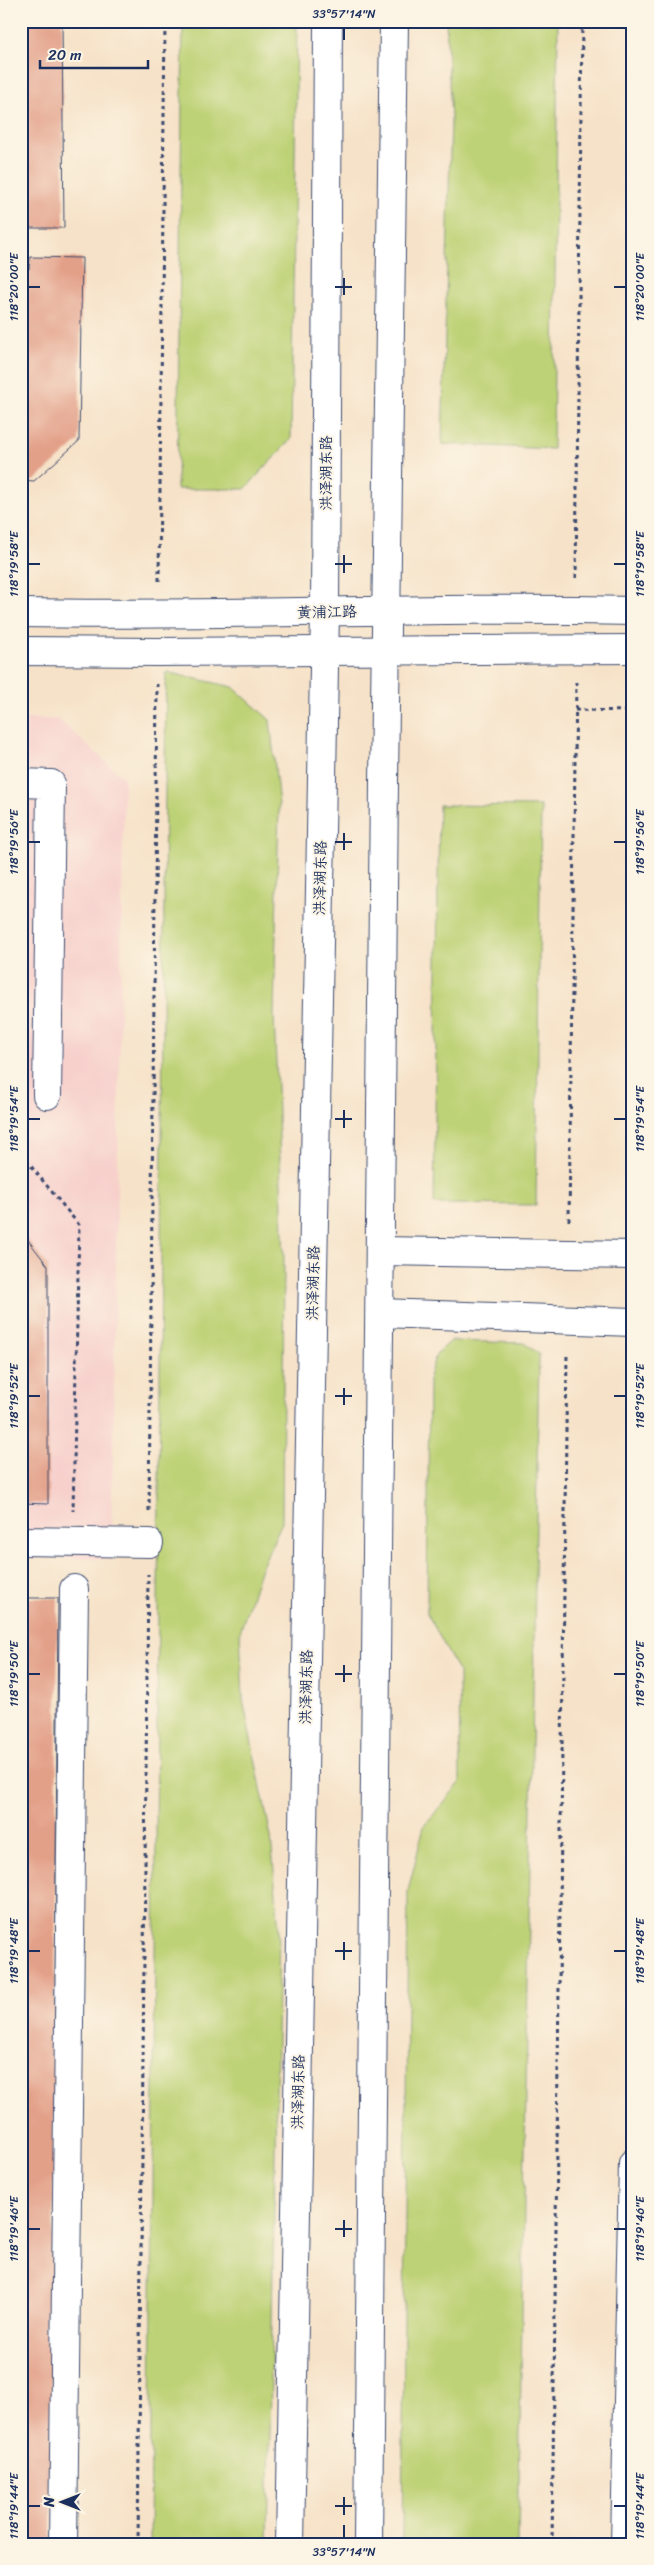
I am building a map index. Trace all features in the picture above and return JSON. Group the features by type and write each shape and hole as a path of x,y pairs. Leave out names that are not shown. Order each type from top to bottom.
{"main road":[{"name":"洪泽湖东路","path":"290,2544 325,612 328,21"},
{"path":"368,2544 386,649 394,21"},
{"name":"黄浦江路","path":"21,613 158,615 387,611 633,611"},
{"path":"21,651 633,649"},
{"path":"21,783 50,784 47,1095"},
{"path":"380,1251 633,1255"},
{"path":"380,1313 633,1322"},
{"path":"21,1541 149,1543"},
{"path":"63,2544 74,1589"},
{"path":"626,2544 633,2163"}],"path":[{"path":"158,615 165,21"},
{"path":"138,2544 158,652"},
{"path":"576,710 633,711"},
{"path":"21,1154 79,1225 72,1541"}],"shaded area":[{"path":"21,719 58,719 124,778 111,1559 21,1557"}],"green space":[{"path":"183,21 297,21 291,439 245,489 177,489"},
{"path":"446,21 558,21 553,449 442,444 451,118"},
{"path":"166,672 233,687 270,720 279,805 274,1015 284,1258 282,1522 260,1571 240,1632 243,1700 271,1837 279,1930 268,2544 150,2544"},
{"path":"439,805 541,806 536,1205 434,1204"},
{"path":"451,1341 524,1343 539,1354 518,2544 402,2544 408,1891 424,1826 460,1783 459,1673 427,1613 429,1377 436,1354"}],"building":[{"path":"21,21 62,21 64,228 21,228"},
{"path":"30,257 82,258 79,441 34,481 21,480 21,356 24,356 24,351 21,351 21,269 29,269"},
{"path":"21,1231 48,1266 48,1504 21,1503"},
{"path":"21,1598 58,1598 51,2544 21,2544"}]}
